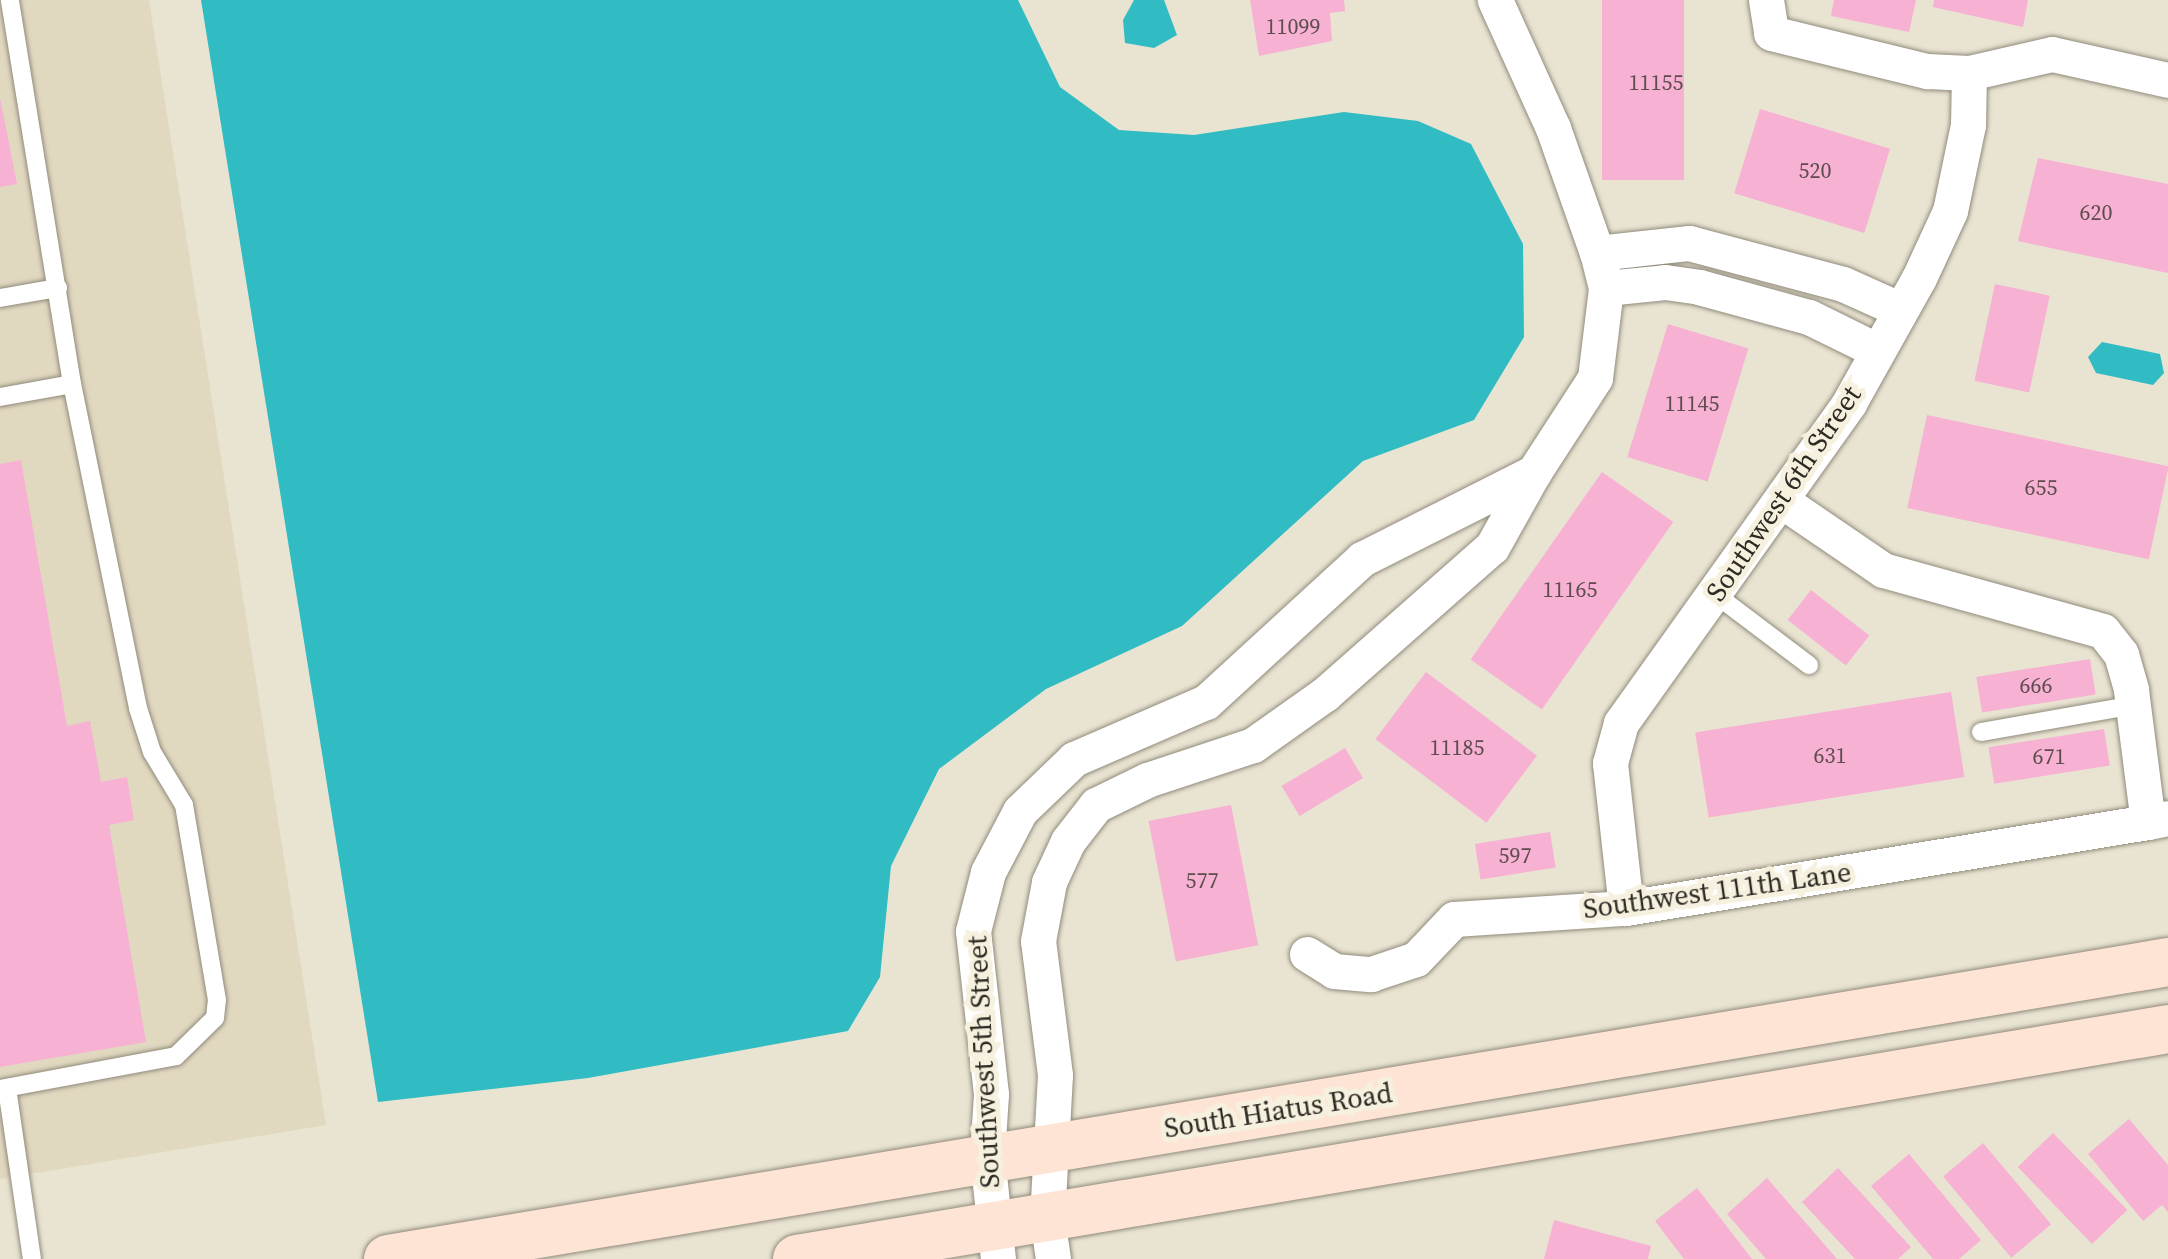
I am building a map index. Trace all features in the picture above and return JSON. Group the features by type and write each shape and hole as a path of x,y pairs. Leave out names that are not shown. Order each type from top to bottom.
{"main road":[{"name":"South Hiatus Road","path":"388,1259 987,1156 2168,962"},
{"path":"798,1259 1050,1238 2168,1029"}],"street":[{"path":"1050,1238 1055,1075 1038,940 1048,882 1068,841 1096,806 1148,780 1253,745 1325,694 1492,547 1534,472 1595,378 1606,288 1598,252 1553,128 1494,0"},
{"path":"1768,16 1927,71 1968,73 2052,54 2168,80"},
{"name":"Southwest 6th Street","path":"1626,908 1614,750 1622,723 1849,403 1900,309 1950,211 1968,125 1968,73"},
{"path":"1598,252 1689,243 1843,284 1900,309"},
{"path":"1606,288 1665,282 1700,287 1809,317 1876,350"},
{"name":"Southwest 5th Street","path":"996,1243 987,1156 990,1094 973,931 988,872 1020,811 1074,759 1206,702 1362,559 1534,472"},
{"path":"1782,501 1883,570 2103,630 2121,654 2158,820"},
{"name":"Southwest 111th Lane","path":"1307,954 1334,971 1371,974 1416,959 1454,919 1626,908 2158,820"}],"lane":[{"path":"10,0 72,384 138,708 152,752 184,805 218,1000 215,1018 176,1056 3,1089 32,1259"},
{"path":"0,298 58,288"},
{"path":"0,398 72,384"},
{"path":"1715,594 1808,665"},
{"path":"1981,732 2134,705"}],"shaded area":[{"path":"0,0 149,0 326,1125 0,1179"}],"water":[{"path":"201,0 1018,0 1060,87 1119,130 1194,135 1344,112 1418,121 1471,144 1523,244 1524,337 1474,420 1363,461 1182,626 1046,689 939,769 891,866 880,977 848,1031 588,1078 378,1102"},
{"path":"1134,0 1164,0 1177,35 1154,48 1125,43 1123,20"},
{"path":"2102,342 2160,354 2164,373 2153,385 2096,373 2088,357"}],"building":[{"path":"1250,0 1344,0 1345,11 1330,13 1332,41 1259,56"},
{"path":"1602,0 1684,0 1684,180 1602,180"},
{"path":"1834,0 1916,0 1909,32 1831,16"},
{"path":"1934,0 2028,0 2023,27 1933,7"},
{"path":"0,98 17,184 0,187"},
{"path":"1760,109 1890,149 1864,233 1734,193"},
{"path":"2038,158 2168,184 2168,273 2018,241"},
{"path":"1995,284 2050,296 2029,392 1974,381"},
{"path":"1668,324 1748,349 1708,481 1627,457"},
{"path":"1927,415 2168,466 2149,559 1907,508"},
{"path":"21,460 67,726 90,721 101,782 127,777 134,820 109,825 146,1042 0,1067 0,464"},
{"path":"1602,472 1673,522 1542,709 1471,660"},
{"path":"1811,590 1869,636 1846,666 1788,620"},
{"path":"2090,659 2096,695 1982,713 1976,677"},
{"path":"1426,672 1537,756 1486,823 1375,739"},
{"path":"1951,692 1964,777 1709,817 1695,733"},
{"path":"2104,729 2110,766 1994,784 1988,747"},
{"path":"1345,748 1363,778 1300,816 1282,786"},
{"path":"1231,805 1258,945 1176,961 1149,821"},
{"path":"1550,832 1556,868 1481,879 1475,844"},
{"path":"2129,1119 2168,1165 2168,1212 2162,1205 2143,1221 2088,1154"},
{"path":"2053,1133 2127,1210 2092,1244 2018,1167"},
{"path":"1983,1143 2051,1224 2011,1258 1943,1176"},
{"path":"1909,1154 1981,1240 1959,1259 1933,1259 1871,1186"},
{"path":"1838,1168 1911,1247 1898,1259 1855,1259 1802,1202"},
{"path":"1767,1178 1837,1259 1766,1259 1727,1214"},
{"path":"1697,1188 1752,1259 1684,1259 1655,1221"},
{"path":"1554,1220 1651,1246 1648,1259 1544,1259"}]}
